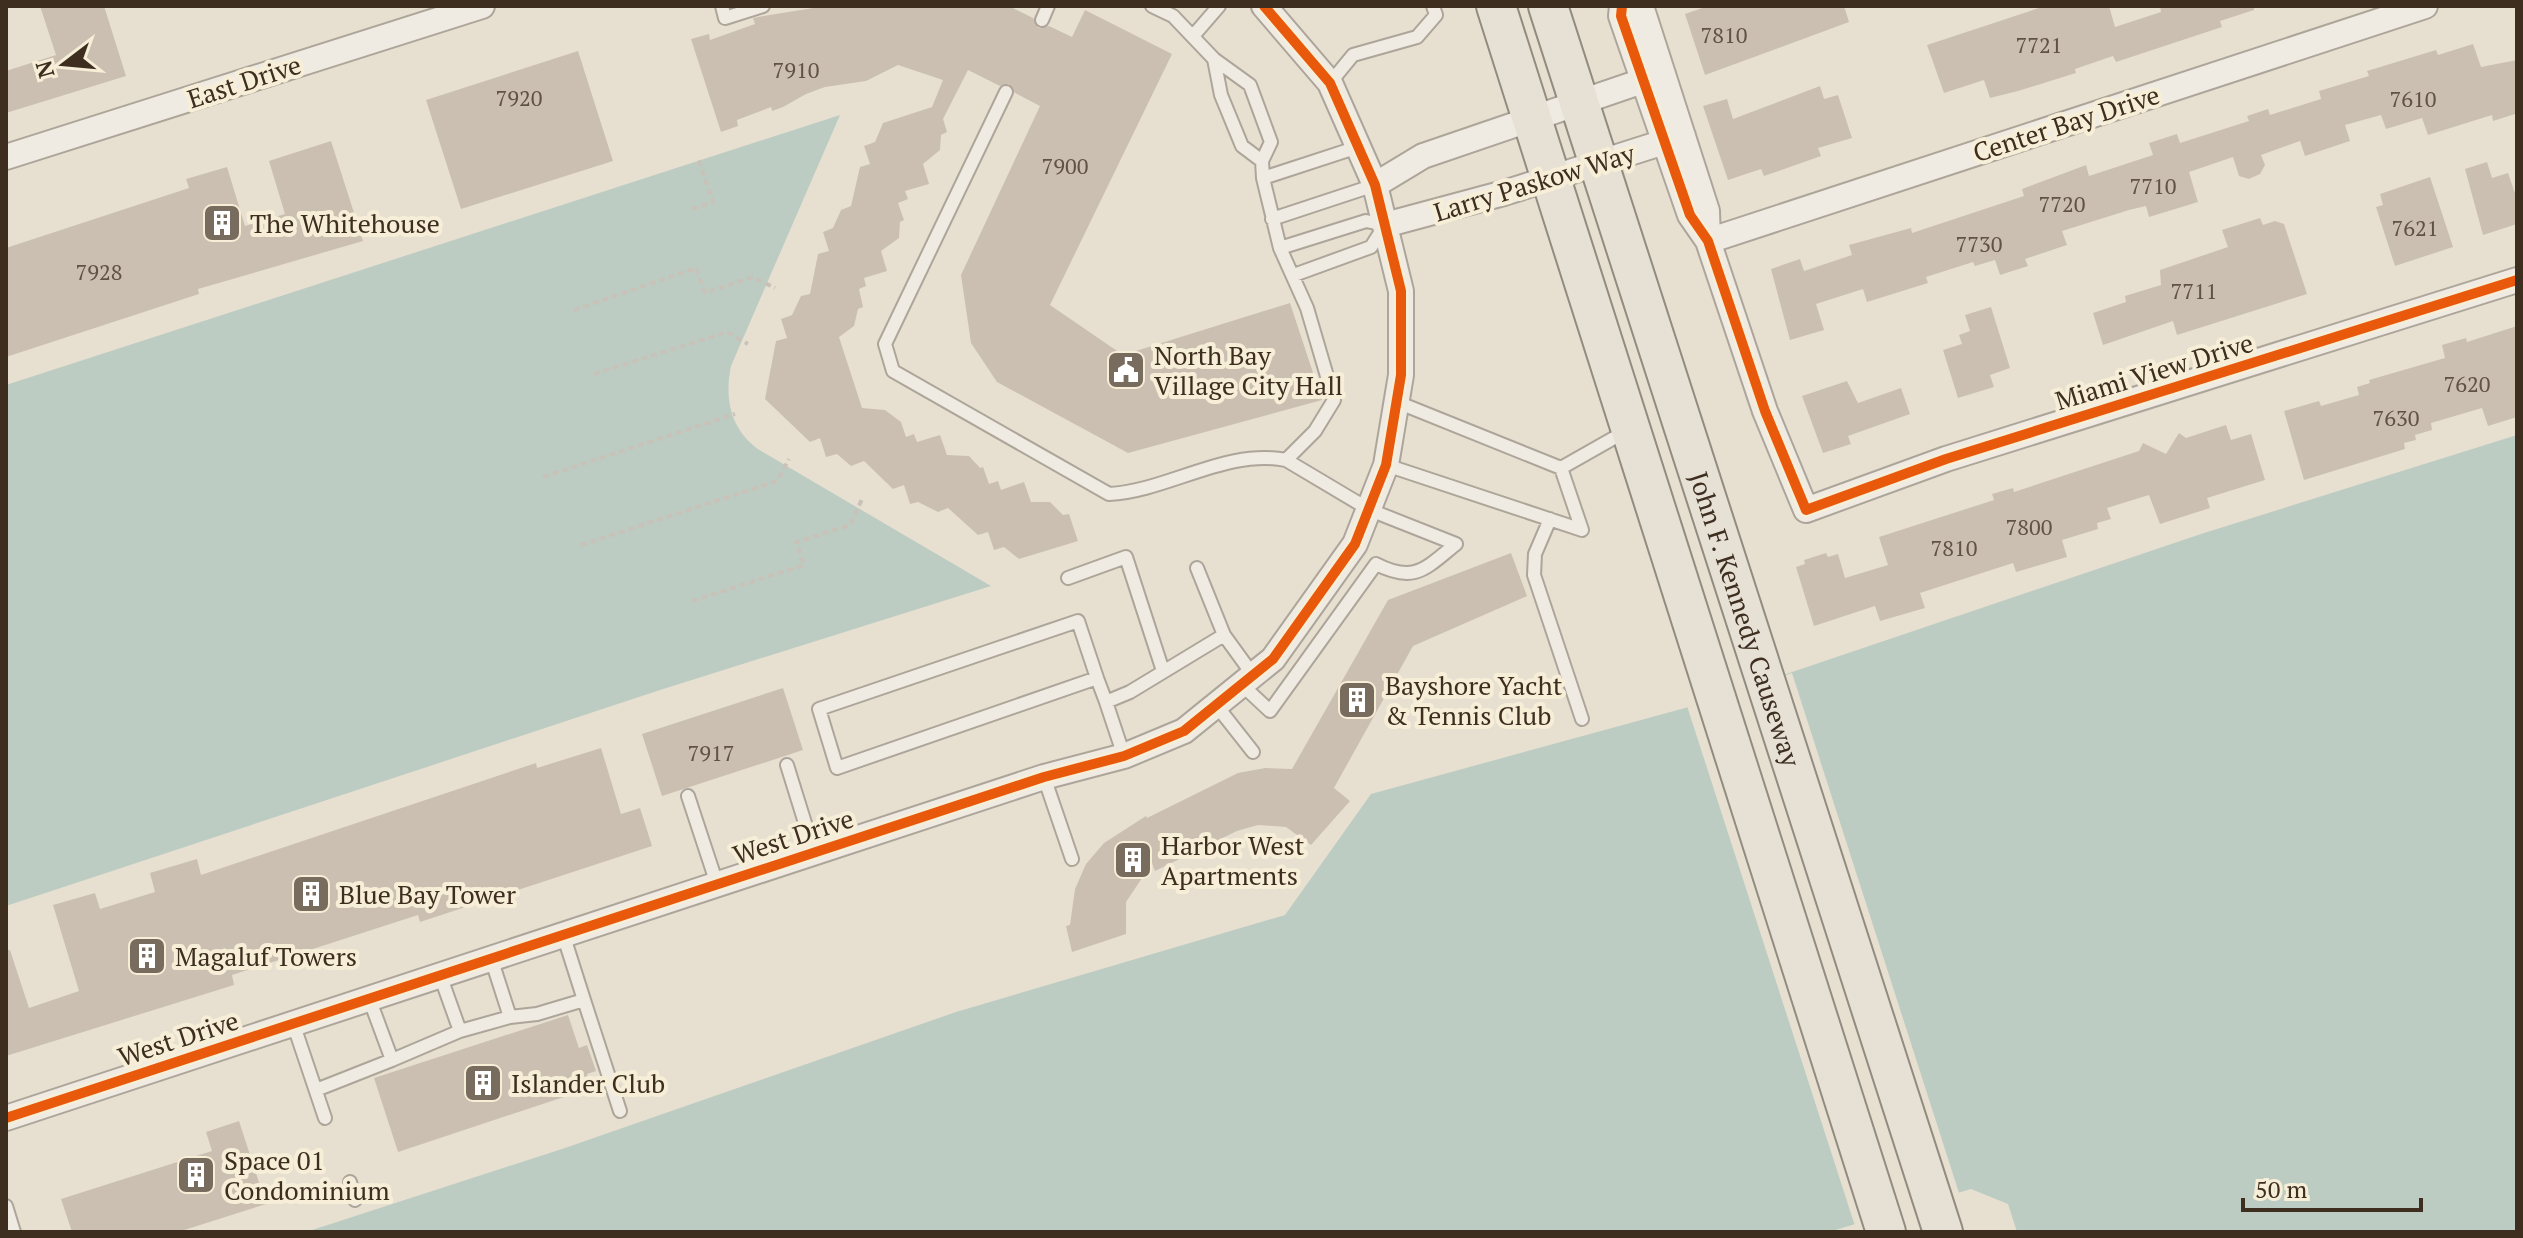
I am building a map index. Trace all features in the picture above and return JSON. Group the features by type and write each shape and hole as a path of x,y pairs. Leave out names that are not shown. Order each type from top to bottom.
{"main road":[{"name":"John F. Kennedy Causeway","path":"1496,6 1886,1229"},
{"name":"John F. Kennedy Causeway","path":"1548,6 1939,1220"}],"street":[{"name":"East Drive","path":"6,157 482,6"},
{"path":"1264,6 1330,83 1375,185 1385,225"},
{"path":"1622,6 1621,16 1653,78 1674,139 1707,211 1708,241"},
{"path":"1641,6 1653,78"},
{"name":"Center Bay Drive","path":"1708,241 2425,6"},
{"path":"1375,185 1423,156 1653,78"},
{"name":"Larry Paskow Way","path":"1385,225 1674,139"},
{"name":"West Drive","path":"6,1118 1044,777 1124,756 1184,731 1273,659 1355,544 1370,510 1386,465 1401,375 1401,291 1385,225"},
{"name":"Miami View Drive","path":"1708,241 1765,411 1806,510 1946,459 2517,280"}],"lane":[{"path":"722,6 725,18 763,6"},
{"path":"1042,20 1048,6"},
{"path":"1152,6 1173,16 1214,59 1250,85 1271,142 1262,161 1272,219 1280,248 1294,275 1334,400 1315,431 1286,460"},
{"path":"1193,36 1219,6"},
{"path":"1330,83 1353,55 1417,37 1436,15 1433,6"},
{"path":"1214,59 1221,95 1242,146 1262,161"},
{"path":"1006,92 885,344 893,371 1109,494 1134,493 1250,457 1286,460 1370,510 1456,544 1420,573 1394,574 1376,564 1270,711 1247,679 1224,635 1197,568"},
{"path":"1263,178 1358,147"},
{"path":"1272,219 1375,185"},
{"path":"1280,248 1366,221 1385,225 1371,247 1294,275"},
{"path":"1386,465 1582,530 1561,468 1397,402"},
{"path":"1561,468 1631,429"},
{"path":"1550,519 1535,554 1534,575 1582,719"},
{"path":"1068,578 1126,557 1163,671"},
{"path":"1097,678 837,768 819,709 1078,621 1124,756"},
{"path":"1106,702 1130,692 1224,635"},
{"path":"1216,705 1253,752"},
{"path":"787,765 814,852"},
{"path":"1044,777 1072,859"},
{"path":"688,796 717,884"},
{"path":"563,934 620,1111"},
{"path":"491,958 510,1017"},
{"path":"440,975 460,1031"},
{"path":"369,998 392,1060"},
{"path":"316,1090 460,1031 584,1000"},
{"path":"293,1023 325,1118"},
{"path":"350,1182 355,1200"},
{"path":"6,1206 14,1232"}],"path":[{"path":"692,209 713,202 698,158"},
{"path":"574,310 696,268 705,293 753,277 775,288"},
{"path":"594,374 727,332 748,344"},
{"path":"543,477 735,414"},
{"path":"581,545 777,481 789,459"},
{"path":"692,601 804,565 796,542 850,525 863,497"}],"shaded area":[{"path":"840,115 731,366 729,391 732,414 743,434 761,451 991,586 657,691 6,906 6,385"},
{"path":"2517,435 2517,1232 2017,1232 2008,1204 1971,1189 1829,1232 306,1232 565,1148 956,1012 1285,915 1371,794 1685,708 2201,534"}],"pier":[{"path":"1792,673 1960,1196 1855,1226 1687,706"}],"building":[{"path":"40,6 104,6 126,76 6,113 6,71 56,55"},
{"path":"826,6 1009,6 1033,18 1038,28 1049,26 1072,37 1085,10 1172,54 1050,305 1123,355 1290,303 1322,400 1128,453 997,382 971,343 961,275 1040,106 1015,93 1009,84 1000,86 968,70 943,119 947,132 941,135 940,150 923,164 929,184 905,191 908,199 898,203 904,220 900,222 899,238 881,251 887,271 864,278 866,286 859,289 863,307 858,309 854,326 839,337 862,408 885,410 901,422 906,437 914,434 917,442 940,435 947,455 969,456 980,468 983,467 989,484 998,481 1001,490 1024,482 1031,502 1050,502 1063,515 1069,514 1078,541 1019,559 1004,547 994,550 988,532 978,535 948,508 938,512 918,502 910,504 904,485 893,489 864,461 851,466 837,454 826,457 820,438 810,442 765,399 776,341 787,338 781,319 792,315 801,296 810,294 818,254 829,251 823,232 833,228 841,210 851,206 860,167 870,164 864,146 875,142 883,123 932,107 943,80 898,65 866,81 825,87 783,107 772,111 771,107 737,120 738,126 721,132 691,39 709,34 710,40 755,24 753,18"},
{"path":"1708,6 1844,6 1849,22 1705,75 1685,14"},
{"path":"2045,6 2109,6 2115,27 2161,12 2160,6 2254,6 2254,10 2220,21 2222,27 2116,62 2113,56 2075,69 2076,73 2018,91 1990,98 1984,80 1944,93 1927,45"},
{"path":"2473,44 2481,67 2517,60 2515,114 2493,121 2492,115 2428,135 2422,118 2386,129 2381,115 2345,125 2350,141 2305,156 2300,141 2261,155 2265,165 2260,174 2249,179 2239,176 2233,157 2189,172 2198,202 2149,217 2146,206 2062,231 2067,245 2025,259 2028,266 2000,275 1995,260 1975,266 1973,262 1926,277 1928,283 1867,302 1863,289 1816,304 1824,330 1790,340 1771,269 1800,259 1804,271 1852,255 1849,245 1911,228 1912,233 2024,196 2022,189 2086,165 2089,176 2153,155 2149,143 2177,134 2180,143 2249,121 2247,116 2268,109 2270,115 2321,99 2319,91 2369,76 2367,71 2436,50 2438,55"},
{"path":"578,51 613,161 461,209 426,100"},
{"path":"1820,86 1824,99 1838,95 1852,138 1818,148 1821,156 1764,176 1761,169 1728,180 1703,106 1727,99 1733,119"},
{"path":"331,141 363,241 198,289 199,294 6,357 6,248 189,188 186,179 227,167 245,226 285,214 269,161"},
{"path":"2487,162 2492,178 2508,173 2517,199 2517,224 2483,235 2465,169"},
{"path":"2430,177 2453,247 2395,266 2376,207 2383,205 2380,194"},
{"path":"2260,218 2263,225 2275,221 2284,224 2307,294 2177,335 2173,321 2103,345 2093,313 2126,302 2125,296 2161,285 2160,270 2228,247 2222,230"},
{"path":"1991,307 2010,368 1990,375 1994,387 1958,398 1943,350 1962,344 1959,335 1970,331 1965,315"},
{"path":"2517,326 2517,417 2488,426 2482,408 2431,423 2432,430 2415,435 2416,440 2404,443 2405,449 2304,480 2284,411 2319,401 2321,406 2359,395 2357,387 2370,383 2369,380 2445,358 2442,345 2466,338 2467,342"},
{"path":"1847,381 1858,403 1901,388 1910,414 1848,436 1851,444 1823,453 1802,396"},
{"path":"2226,425 2231,440 2251,434 2265,480 2207,498 2210,508 2160,524 2149,495 2107,508 2111,519 2097,523 2098,529 2062,540 2067,557 2016,572 2013,563 1920,593 1925,608 1880,621 1875,606 1814,626 1796,567 1805,564 1804,560 1826,553 1828,557 1838,554 1845,578 1888,565 1879,537 1994,500 1992,494 2013,488 2014,492 2139,451 2143,443 2166,454 2179,433 2186,438"},
{"path":"1511,553 1527,596 1413,646 1334,788 1350,801 1311,845 1286,827 1258,825 1237,831 1155,871 1152,863 1126,902 1126,934 1072,952 1066,926 1070,925 1075,889 1086,864 1104,843 1146,816 1238,773 1265,768 1292,769 1388,600"},
{"path":"783,688 803,750 662,796 642,734"},
{"path":"601,748 621,814 640,808 652,846 420,922 418,915 232,975 234,985 6,1056 6,950 10,950 29,1008 79,991 53,905 95,893 100,909 155,892 150,873 197,859 201,875 536,763 537,768"},
{"name":"Islander Club","path":"568,1015 579,1048 587,1045 596,1071 587,1074 591,1088 398,1152 374,1078"},
{"name":"Space 01 Condominium","path":"239,1121 266,1204 178,1232 72,1232 61,1199 212,1151 206,1132"}],"cycle path":[{"path":"6,1118 1044,777 1124,756 1184,731 1273,659 1355,544 1386,465 1401,375 1401,291 1375,185 1330,83 1264,6"},
{"path":"1622,6 1621,16 1690,215 1708,241 1765,411 1806,510 1946,459 2517,280"}],"place":[{"name":"The Whitehouse","path":"222,223"},
{"name":"North Bay Village City Hall","path":"1126,370"},
{"name":"Bayshore Yacht & Tennis Club","path":"1357,700"},
{"name":"Harbor West Apartments","path":"1133,860"},
{"name":"Blue Bay Tower","path":"311,894"},
{"name":"Magaluf Towers","path":"147,956"},
{"name":"Islander Club","path":"483,1083"},
{"name":"Space 01 Condominium","path":"196,1175"}]}
